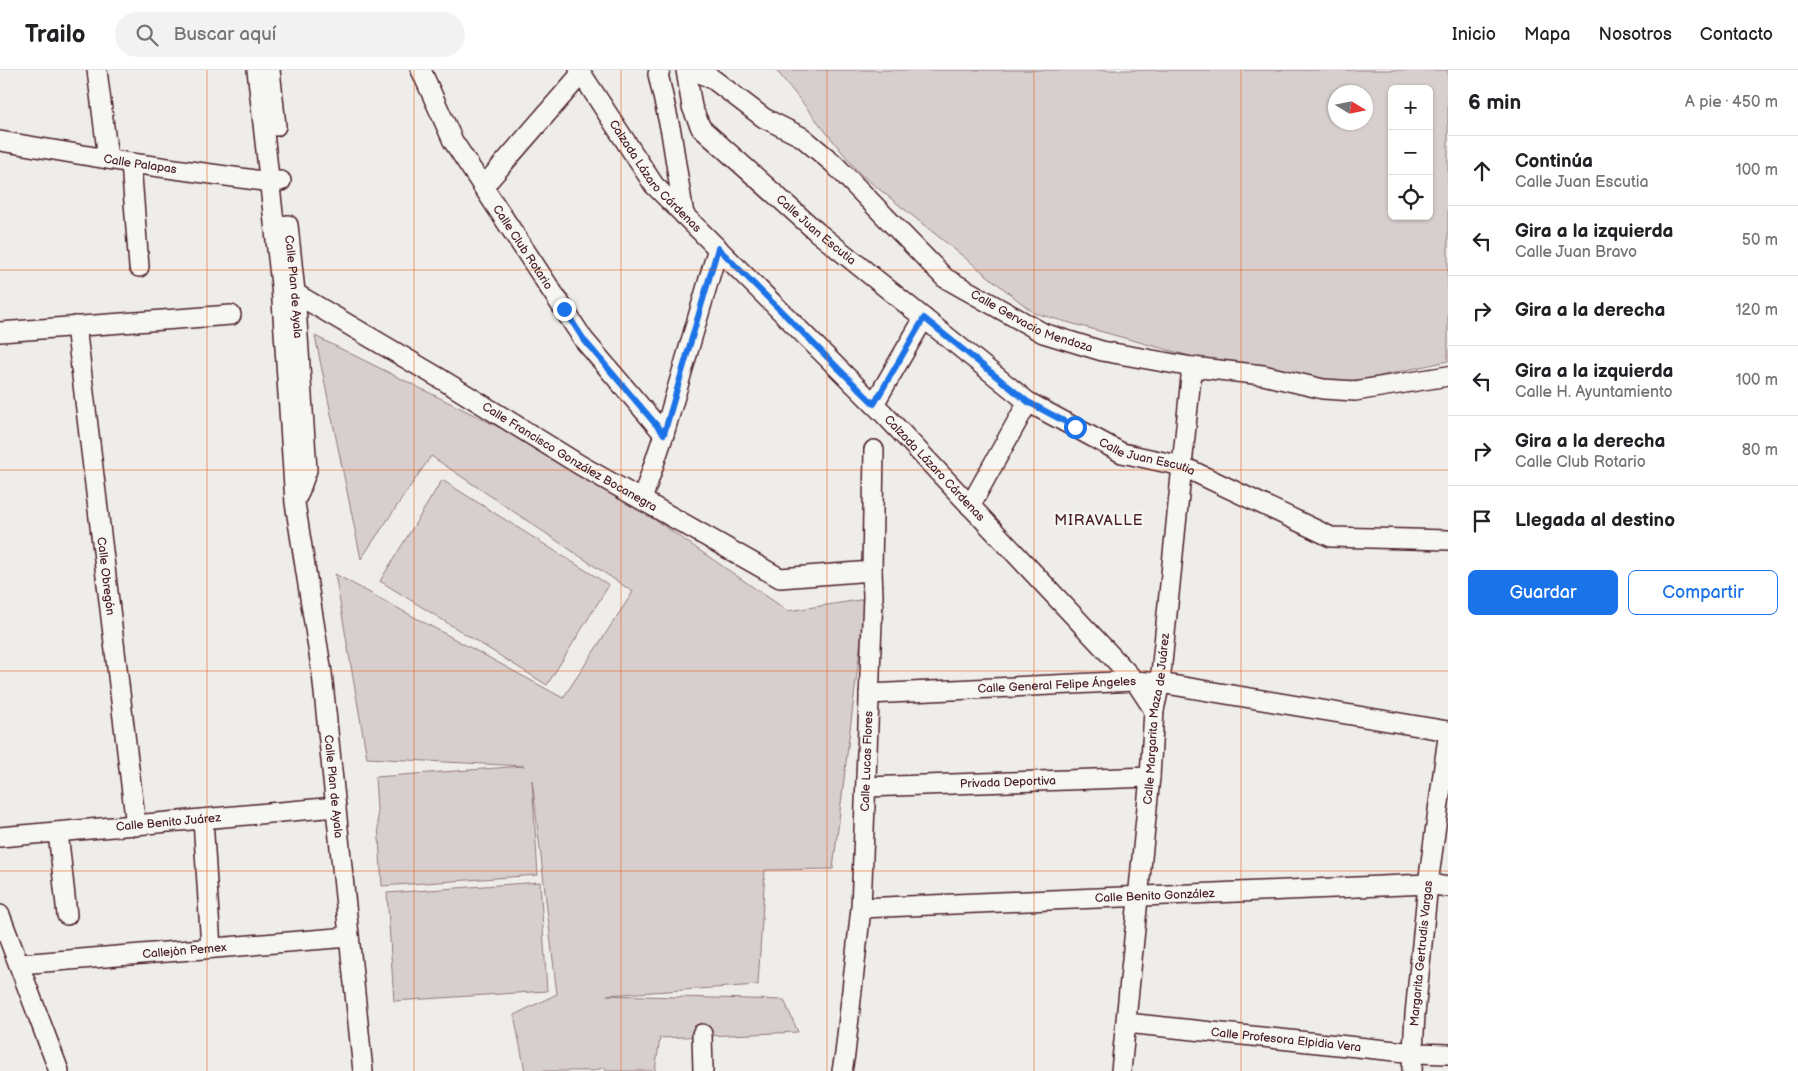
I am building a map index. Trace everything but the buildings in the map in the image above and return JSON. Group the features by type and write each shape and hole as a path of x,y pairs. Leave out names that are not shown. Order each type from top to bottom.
{"street":[{"path":"97,70 108,159"},
{"name":"Calle Plan de Ayala","path":"257,70 276,181"},
{"name":"Calle Plan de Ayala","path":"270,70 276,181 288,288 295,503 322,673 363,1071"},
{"name":"Calle Club Rotario","path":"421,70 452,141 584,340 664,434"},
{"path":"660,70 658,74 671,132 684,215"},
{"name":"Calle Juan Escutia","path":"686,70 692,107 701,128 817,232 1028,402 1122,453 1182,466 1331,537 1448,540"},
{"name":"Calle Gervacio Mendoza","path":"694,70 714,80 764,118 802,137 833,163 945,278 1042,333 1102,351 1192,367 1263,375 1323,390 1355,391 1448,376"},
{"path":"483,187 580,72"},
{"name":"Calzada Lázaro Cárdenas","path":"580,72 654,185 874,404 1135,681 1154,710"},
{"name":"Calle Palapas","path":"0,141 131,163 276,181"},
{"path":"131,163 138,267"},
{"path":"642,500 664,434 718,248"},
{"name":"Calle Francisco González Bocanegra","path":"288,288 580,464 780,578 872,571"},
{"path":"1,327 76,326 231,315"},
{"path":"874,404 924,318"},
{"name":"Calle Obregón","path":"76,326 136,826"},
{"name":"Calle Margarita Maza de Juárez","path":"1121,1071 1150,782 1154,710 1160,683 1192,367"},
{"path":"970,506 1028,402"},
{"name":"Calle Lucas Flores","path":"842,1071 861,908 873,596 874,450"},
{"name":"Calle General Felipe Ángeles","path":"869,694 1135,681 1160,683 1448,731"},
{"name":"Margarita Gertrudis Vargas","path":"1414,1062 1416,1014 1428,884 1448,737"},
{"name":"Privada Deportiva","path":"866,791 1150,782"},
{"name":"Calle Benito Juárez","path":"0,837 336,807"},
{"path":"202,819 211,948"},
{"path":"58,832 67,915"},
{"name":"Calle Benito González","path":"861,908 1428,884 1448,887"},
{"path":"0,915 59,1071"},
{"name":"Callejón Pemex","path":"20,964 350,938"},
{"name":"Calle Profesora Elpidia Vera","path":"1126,1023 1414,1062 1448,1054"},
{"path":"702,1034 703,1071"}],"shaded area":[{"path":"776,70 1448,70 1448,361 1375,377 1324,384 1197,358 1034,313 859,173"},
{"path":"315,336 575,465 788,611 866,599 833,869 765,870 758,985 607,995 784,1000 798,1032 660,1038 655,1071 606,1071 605,1067 593,1071 525,1071 514,1015 557,994 532,780 538,875 382,886 375,777 524,766 367,758 335,574 563,698 633,592 431,456 361,559"},
{"path":"442,480 609,585 547,685 380,581"},
{"path":"540,882 547,991 394,1001 387,893"}],"district":[{"name":"MIRAVALLE","path":"1099,520"}],"route":[{"path":"564,309 584,340 664,434 718,248 874,404 924,318 1028,402 1075,427"}]}
